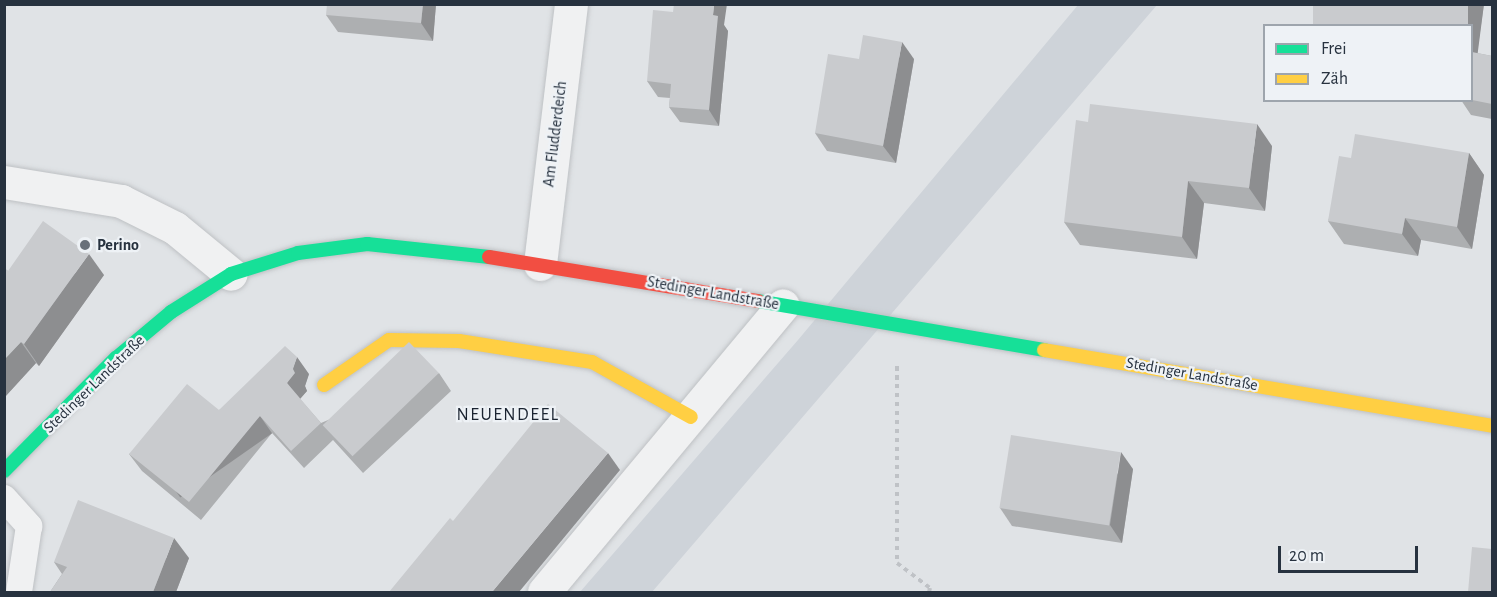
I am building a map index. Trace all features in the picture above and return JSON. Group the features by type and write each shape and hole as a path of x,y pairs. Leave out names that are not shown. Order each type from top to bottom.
{"main road":[{"name":"Stedinger Landstraße","path":"4,471 116,358 171,312 231,274 298,253 367,244 456,252 540,264 1492,426"},
{"path":"324,385 389,340 459,341 592,362 691,417"}],"street":[{"name":"Am Fludderdeich","path":"540,264 571,4"},
{"path":"4,182 121,201 175,228 231,274"},
{"path":"544,592 783,304"}],"lane":[{"path":"4,498 29,526 19,592"}],"path":[{"path":"897,323 897,563 930,588 929,592"}],"shaded area":[{"path":"1078,5 1157,5 652,592 580,592 798,340"}],"building":[{"path":"327,4 423,4 421,23 326,15"},
{"path":"674,4 714,4 713,15 718,16 709,110 669,107 671,84 647,81 653,10 673,12"},
{"path":"1313,4 1468,4 1468,24 1313,24"},
{"path":"863,35 902,42 883,146 815,133 828,54 859,59"},
{"path":"1473,52 1492,56 1492,104 1473,100"},
{"path":"1090,104 1257,124 1249,188 1188,181 1182,237 1064,222 1076,120 1088,122"},
{"path":"1355,134 1469,153 1457,227 1405,218 1402,234 1328,221 1339,156 1351,158"},
{"path":"43,221 89,254 24,344 21,342 4,360 4,268 8,271"},
{"path":"409,342 439,373 353,456 323,425"},
{"path":"285,346 297,357 293,369 295,373 287,383 321,423 291,451 260,416 189,502 129,454 187,384 219,410"},
{"path":"548,404 608,453 492,592 389,592 450,518 453,521"},
{"path":"1011,435 1121,452 1109,525 999,508"},
{"path":"78,500 174,538 153,592 50,592 67,567 54,562"},
{"path":"1472,547 1492,549 1492,592 1468,592"}],"traffic: fast":[{"path":"4,471 116,358 171,312 231,274 298,253 367,244 489,257"},
{"path":"758,301 1044,350"}],"traffic: slow":[{"path":"324,385 389,340 459,341 592,362 691,417"},
{"path":"1044,350 1492,426"}],"traffic: jam":[{"path":"489,257 758,301"}],"place":[{"name":"Perino","path":"85,245"}],"district":[{"name":"NEUENDEEL","path":"508,415"}]}
